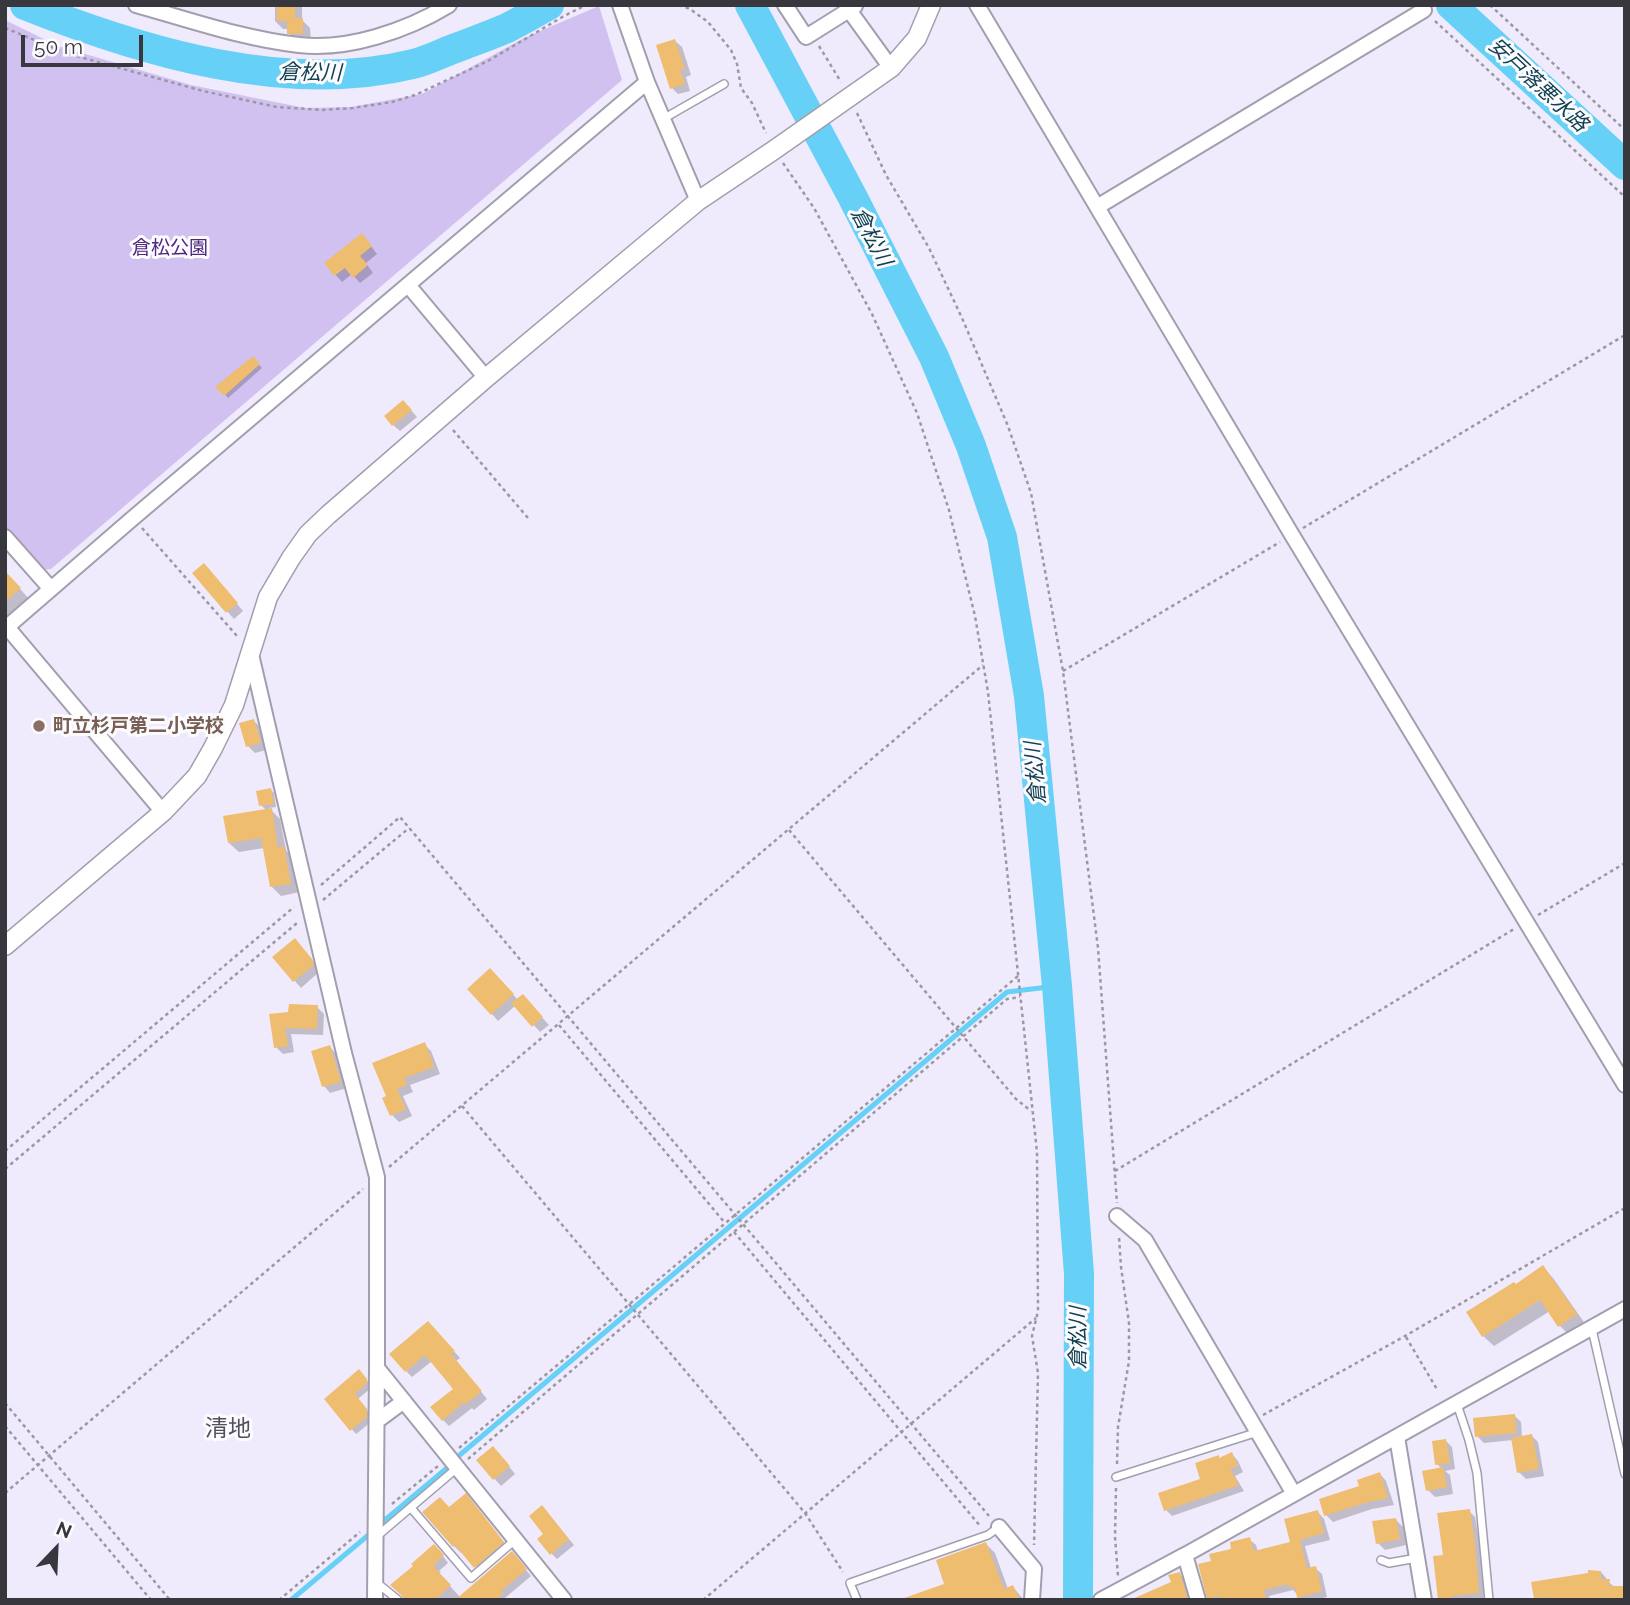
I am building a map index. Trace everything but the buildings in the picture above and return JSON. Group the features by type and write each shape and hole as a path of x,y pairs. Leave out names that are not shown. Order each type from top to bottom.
{"street":[{"path":"136,5 251,37 302,46 341,45 384,34 449,5"},
{"path":"620,5 647,82 698,201"},
{"path":"785,5 806,37 852,8 891,68"},
{"path":"5,946 163,812 197,776 234,705 268,597 308,534 486,378 698,201 891,68 917,38 931,5"},
{"path":"977,5 1292,535 1625,1085"},
{"path":"1097,207 1424,10"},
{"path":"163,812 7,627 647,82"},
{"path":"408,285 486,378"},
{"path":"5,537 51,589"},
{"path":"250,650 344,1053 377,1177 375,1600"},
{"path":"1117,1216 1144,1240 1294,1494"},
{"path":"1101,1600 1185,1556 1625,1309"},
{"path":"377,1368 564,1600"},
{"path":"377,1421 404,1401"},
{"path":"1397,1437 1424,1600"},
{"path":"993,1531 1034,1569 1032,1600"},
{"path":"1185,1556 1198,1600"}],"lane":[{"path":"663,119 724,84"},
{"path":"1592,1329 1625,1474"},
{"path":"1457,1404 1477,1474 1489,1600"},
{"path":"1116,1477 1254,1427"},
{"path":"376,1527 411,1508 453,1462"},
{"path":"411,1508 471,1578 515,1540"},
{"path":"857,1600 850,1583 993,1531"},
{"path":"1381,1560 1389,1563 1417,1558"},
{"path":"375,1582 398,1600"}],"path":[{"path":"5,28 69,54 203,91 277,107 332,109 379,104 415,95 488,61 586,5"},
{"path":"679,5 690,9 708,22 732,50 741,88 752,103 774,150 814,208 872,314 917,413 948,510 975,616 988,692 1037,1152 1038,1311 1032,1336 1038,1373 1034,1569"},
{"path":"1490,5 1625,130"},
{"path":"1424,10 1625,197"},
{"path":"812,33 850,97 887,175 929,248 962,318 1007,426 1031,493 1063,671 1098,948 1121,1267 1129,1323 1129,1361 1118,1427 1116,1477 1115,1537 1119,1590"},
{"path":"1063,671 1625,335"},
{"path":"442,416 528,518"},
{"path":"133,518 250,650"},
{"path":"5,1493 983,666"},
{"path":"5,1151 400,817 911,1423 993,1531"},
{"path":"5,1170 409,828"},
{"path":"789,830 1016,1099 1032,1111"},
{"path":"1115,1171 1625,863"},
{"path":"453,1462 629,1304 1018,976"},
{"path":"279,1600 361,1531 376,1527 637,1313 1007,999 1020,996"},
{"path":"559,1025 725,1223"},
{"path":"463,1106 805,1513 850,1583"},
{"path":"1254,1427 1625,1208"},
{"path":"734,1231 901,1432 993,1531"},
{"path":"703,1600 1036,1318"},
{"path":"1405,1336 1438,1391"},
{"path":"5,1403 170,1600"},
{"path":"5,1426 151,1600"}],"green space":[{"name":"倉松公園","path":"599,6 622,80 51,569 41,570 5,529 5,20 58,46 191,85 305,108 351,107 422,94 524,38"}],"waterway":[{"name":"倉松川","path":"25,5 118,38 216,64 315,74 365,72 418,63 507,28 549,5"},
{"name":"倉松川","path":"750,5 934,357 971,446 1002,537 1029,696 1057,986 1079,1274 1078,1600"},
{"name":"安戸落悪水路","path":"1451,5 1625,165"},
{"path":"379,1525 1007,992 1057,986"},
{"path":"291,1600 372,1532"}],"place":[{"name":"町立杉戸第二小学校","path":"39,726"}],"district":[{"name":"清地","path":"228,1429"}]}
